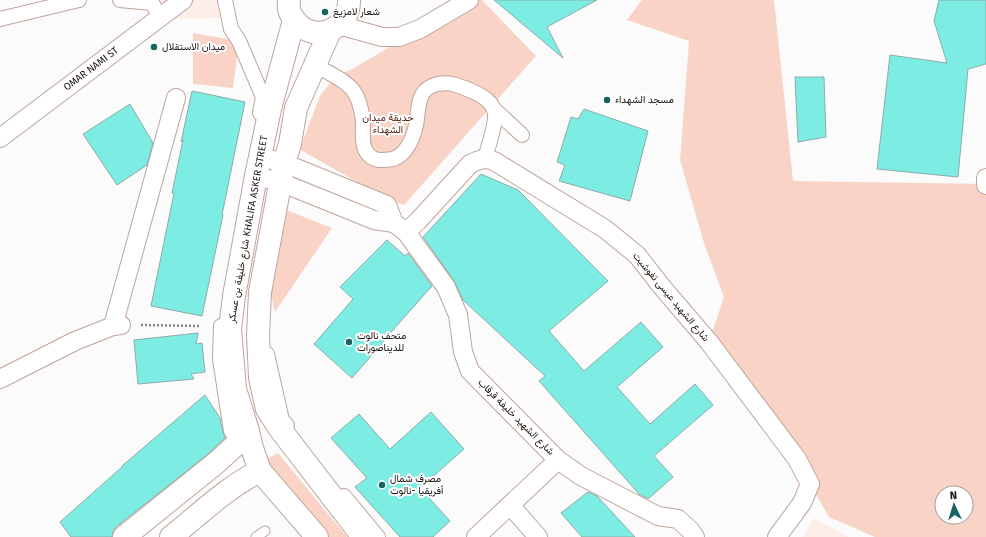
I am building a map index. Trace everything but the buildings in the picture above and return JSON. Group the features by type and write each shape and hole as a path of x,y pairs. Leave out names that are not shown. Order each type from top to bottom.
{"main road":[{"path":"349,0 349,7 345,16 335,28 315,66 296,108 285,174 260,292 258,335 260,378 267,409 280,429 363,537"},
{"name":"شارع خليفة بن عسكر KHALIFA ASKER STREET","path":"289,7 234,296 230,328 235,389 244,436 252,448 260,470 317,537"},
{"path":"289,7 304,29 317,33 335,28"},
{"path":"124,537 216,463 244,436"},
{"path":"171,537 234,486 260,470"}],"street":[{"path":"0,19 79,0"},
{"path":"120,0 152,3 160,17"},
{"name":"OMAR NAMI ST","path":"0,138 183,0"},
{"path":"225,0 231,29 239,41 263,97 236,233 220,330 220,359 231,431 244,436"},
{"path":"335,28 382,37 398,37 420,30 469,0"},
{"path":"315,66 341,80 356,95 361,109 363,145 367,153 375,159 388,160 395,158 405,150 415,128 420,99 423,92 429,87 441,83 450,83 484,97 493,108 522,135"},
{"path":"0,379 76,341 117,325 176,98"},
{"path":"259,167 285,174 374,220 400,227 418,221 470,164 485,158 494,123 495,115 493,108"},
{"name":"شارع الشهيد عيسى تفوشيت","path":"485,158 499,163 605,229 637,255 709,342 797,459 810,484 802,503 777,537"},
{"path":"285,174 275,247 265,348 282,420 378,537"},
{"path":"986,178 986,185"},
{"name":"شارع الشهيد خليفة قرقاب","path":"400,227 446,287 458,315 463,352 470,372 558,460 581,476 658,516 678,519 695,537"},
{"path":"476,537 558,460"},
{"path":"510,506 538,537"}],"lane":[{"path":"256,537 265,532"}],"path":[{"path":"117,325 200,326"}],"shaded area":[{"path":"161,0 233,0 236,17 156,20"},
{"path":"814,518 849,537 803,537"}],"green space":[{"name":"حديقة ميدان الشهداء","path":"469,0 482,0 536,56 404,205 389,200 290,144 302,143 320,96 335,77 354,68"},
{"path":"642,0 774,0 793,181 986,184 986,537 875,537 829,517 810,484 709,342 724,297 704,243 680,160 689,41 627,20"},
{"path":"193,33 239,41 233,88 193,84"},
{"path":"276,206 332,228 275,312 267,279"},
{"path":"278,453 347,537 327,537 265,460"}],"place":[{"name":"شعار لامزيغ","path":"325,12"},
{"name":"ميدان الاستقلال","path":"154,47"},
{"name":"مسجد الشهداء","path":"607,100"},
{"name":"متحف نالوت للديناصورات","path":"349,342"},
{"name":"مصرف شمال أفريقيا -نالوت","path":"382,485"}]}
